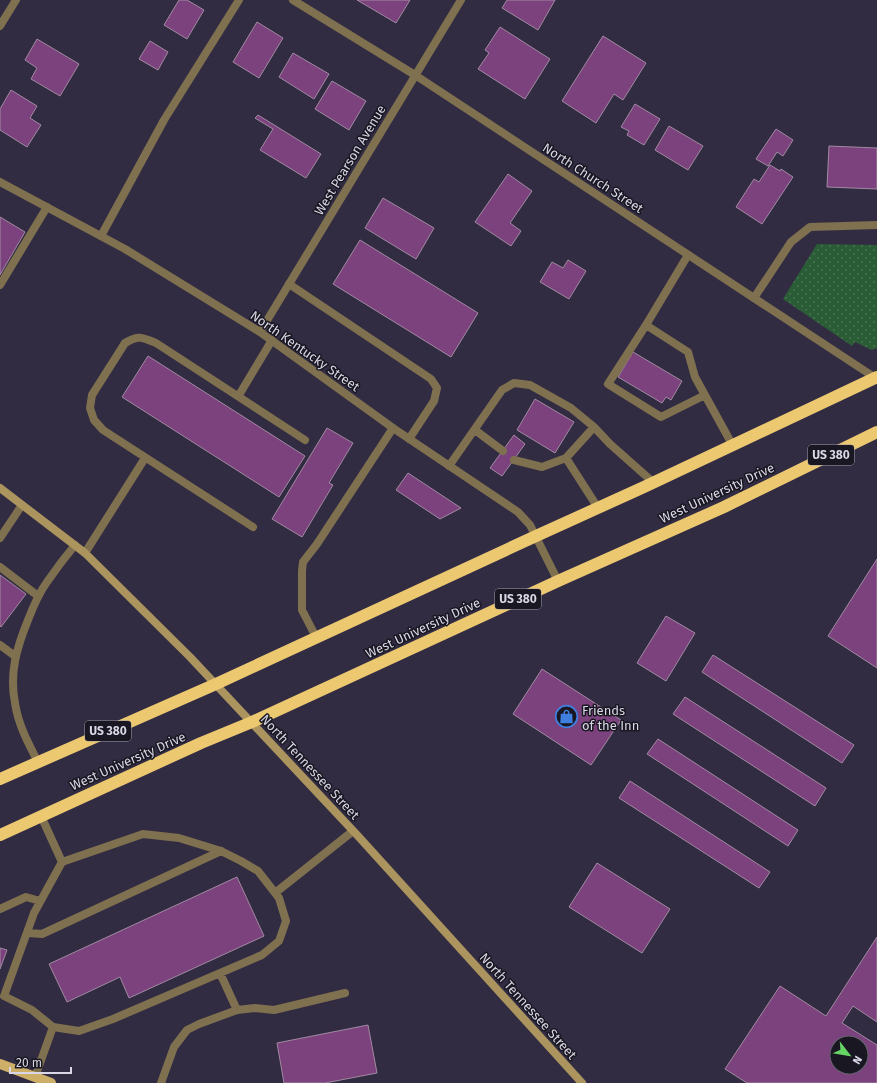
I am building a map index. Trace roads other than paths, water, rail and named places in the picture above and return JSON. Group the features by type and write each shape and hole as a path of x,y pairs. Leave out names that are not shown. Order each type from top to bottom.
{"highway":[{"name":"US 380","path":"0,779 216,684 654,483 876,378"},
{"name":"West University Drive","path":"0,835 724,507 877,432"}],"main road":[{"path":"0,1064 51,1083"}],"street":[{"path":"0,26 16,0"},
{"path":"101,236 164,120 239,0"},
{"name":"North Church Street","path":"293,0 415,75 876,378"},
{"name":"West Pearson Avenue","path":"260,332 461,0"},
{"name":"North Kentucky Street","path":"0,182 125,249 260,332 393,428 518,512 530,525 558,581"},
{"path":"0,285 47,207"},
{"path":"754,298 791,242 810,227 877,225"},
{"path":"688,255 608,384 661,417 705,395"},
{"path":"289,284 431,379 437,388 434,401 409,439"},
{"path":"646,325 688,352 695,377 733,446"},
{"path":"253,527 103,430 94,420 90,408 92,395 125,343 133,338 142,337 156,343 305,440"},
{"path":"239,396 272,340"},
{"path":"449,466 502,390 514,383 530,385 571,408 594,427 610,444 654,483"},
{"path":"514,460 542,467 566,458 594,427"},
{"path":"316,637 302,610 303,562 317,544 393,428"},
{"path":"474,430 502,451"},
{"path":"85,554 145,458"},
{"path":"566,458 598,508"},
{"name":"North Tennessee Street","path":"0,488 75,545 174,641 252,722 353,831 582,1083"},
{"path":"0,538 22,505"},
{"path":"38,762 22,730 14,702 12,672 15,656 38,596 75,545"},
{"path":"0,567 38,596"},
{"path":"0,645 15,656"},
{"path":"41,816 62,862"},
{"path":"275,893 353,831"},
{"path":"143,834 180,838 221,851 258,871 279,898 286,921 279,941 262,954 113,1019 79,1031 53,1027 32,1010 2,995 28,933 34,913 62,862 143,834"},
{"path":"28,933 42,934 221,851"},
{"path":"1,910 26,897 40,901"},
{"path":"220,973 237,1010"},
{"path":"161,1083 174,1047 187,1030 199,1024 237,1010 255,1008 274,1010 345,993"},
{"path":"35,1077 53,1027"}],"place":[{"name":"Friends of the Inn","path":"567,717"}]}
